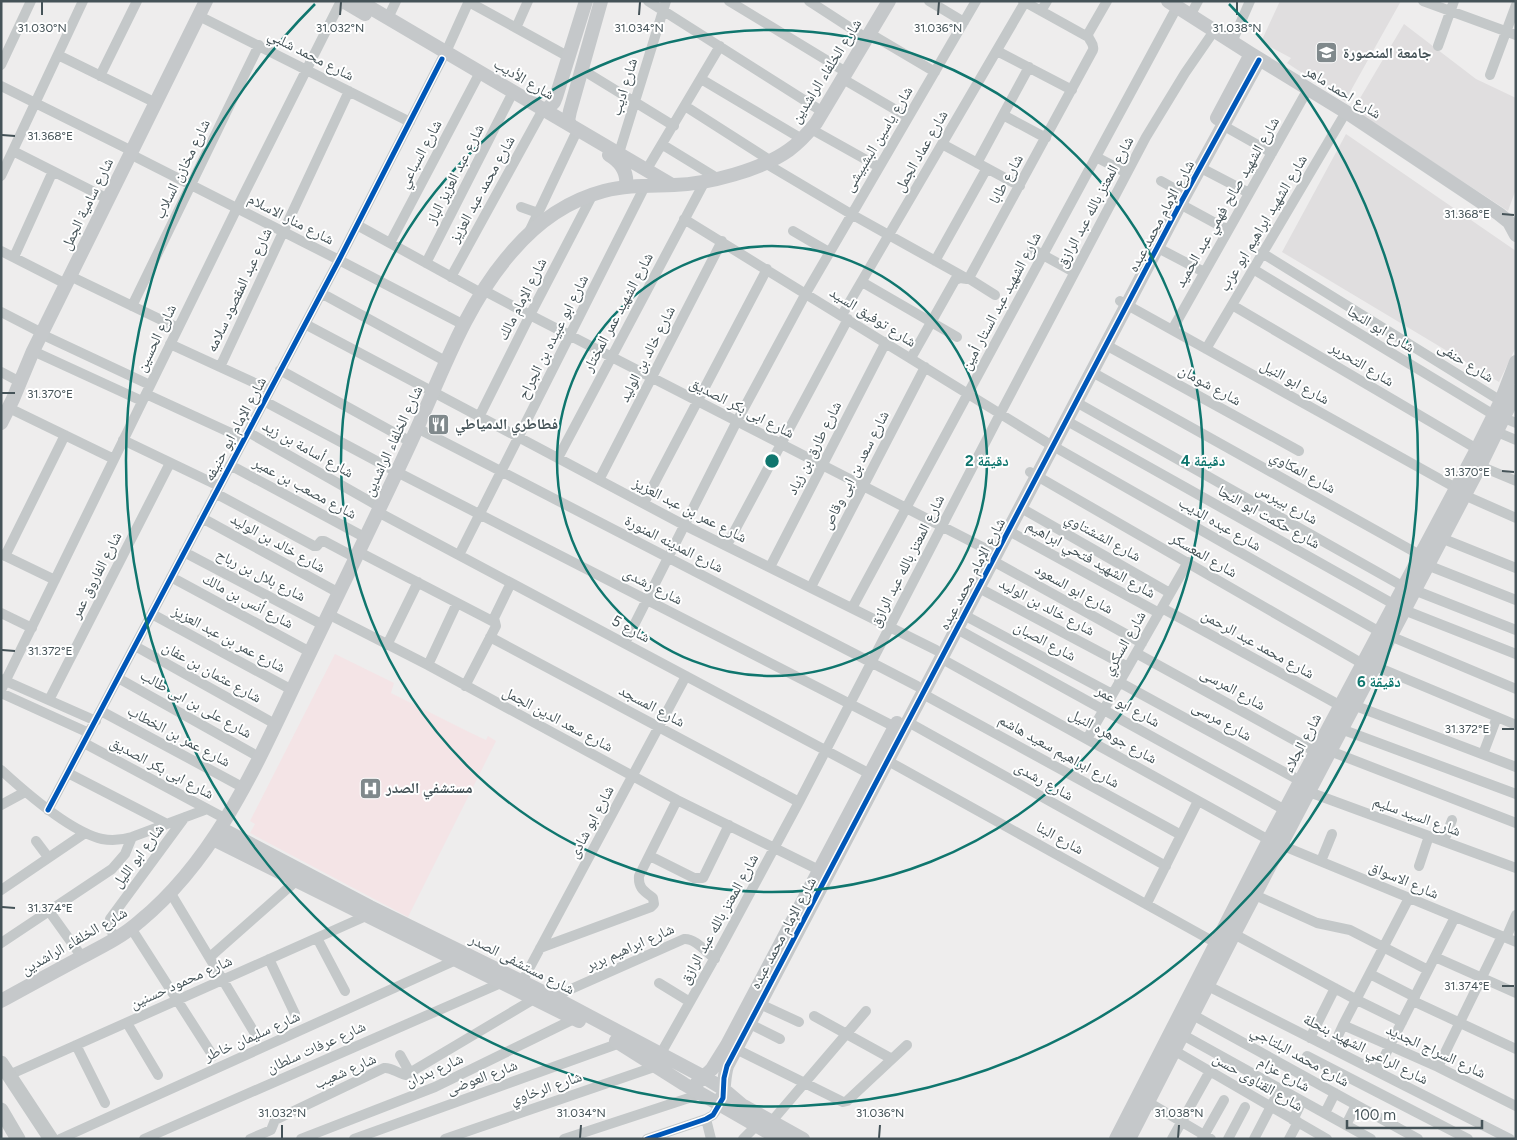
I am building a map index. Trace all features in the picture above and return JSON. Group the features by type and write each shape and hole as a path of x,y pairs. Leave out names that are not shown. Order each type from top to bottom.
{"main road":[{"name":"شارع سامية الجمل","path":"1,423 33,352 206,1"},
{"name":"شارع الأديب","path":"342,1 444,55 572,130 616,159 623,167 626,182"},
{"name":"شارع الأديب","path":"359,1 388,18 476,78 510,98 543,113"},
{"path":"543,113 556,97 586,1"},
{"path":"572,130 569,116 601,1"},
{"name":"شارع الخلفاء الراشدين","path":"1,1001 117,939 131,928 170,892 220,828 244,788 358,555 464,325 482,292 511,251 554,213 593,194 626,182 645,186 711,180 768,162 790,149 812,129 889,1"},
{"name":"شارع احمد ماهر","path":"1173,4 1255,57 1346,112 1499,214 1509,222 1515,234"},
{"name":"شارع الإمام محمد عبده","path":"1050,444 1066,421 1106,346 1124,303 1158,248 1180,197 1201,168 1224,126 1255,57"},
{"name":"شارع الإمام محمد عبده","path":"729,1105 722,1098 722,1063 819,870 870,774 902,725 1255,57"},
{"name":"شارع الأديب","path":"572,130 619,153 672,185"},
{"path":"626,182 638,177 647,169"},
{"path":"1499,214 1508,215 1516,213"},
{"name":"شارع الجلاء","path":"1129,1139 1208,986 1216,943 1307,787 1346,704 1369,665 1460,492 1480,466 1496,432 1505,418 1511,397 1516,362"},
{"name":"شارع الجلاء","path":"1424,560 1441,538 1477,449 1505,418"},
{"name":"شارع الإمام محمد عبده","path":"939,654 957,629 979,588 991,556 1009,531 1021,508 1034,474"},
{"name":"شارع الجلاء","path":"1323,752 1341,729 1346,704"},
{"name":"شارع الإمام محمد عبده","path":"692,1089 697,1083 699,1075 722,1063 736,1049 888,761 892,742"},
{"name":"شارع الجلاء","path":"1116,1139 1214,961 1234,934 1254,895 1275,842 1285,810 1307,787"},
{"name":"شارع مستشفى الصدر","path":"220,828 296,881 574,1019 620,1044 699,1075 722,1088"},
{"name":"شارع مستشفى الصدر","path":"220,828 370,907 553,997 659,1060 692,1089 772,1121 803,1139"},
{"path":"5,1069 51,1139"},
{"name":"شارع مستشفى الصدر","path":"729,1105 780,1139"},
{"path":"1,1110 18,1139"},
{"path":"37,1118 38,1139"}],"street":[{"path":"1,65 31,1"},
{"path":"1,176 83,1"},
{"path":"100,76 137,1"},
{"name":"شارع الحسين","path":"2,686 237,208 342,1"},
{"path":"388,18 396,1"},
{"path":"516,28 528,1"},
{"path":"648,1 664,6 720,46 823,112"},
{"path":"729,1 908,117"},
{"path":"809,1 868,36 935,72"},
{"path":"929,1 964,22"},
{"name":"شارع ياسين البشبيشى","path":"625,643 736,421 829,252 976,1"},
{"path":"1041,11 1047,1"},
{"name":"شارع طابا","path":"910,358 955,280 960,278 967,279 1020,186 1093,50 1093,44 1088,37 1089,33 1107,1"},
{"path":"1190,16 1198,1"},
{"path":"1232,42 1250,1"},
{"path":"1423,1 1511,34"},
{"path":"1438,46 1454,1"},
{"path":"444,55 469,2 569,58"},
{"path":"1024,2 1088,37"},
{"name":"شارع عماد الجمل","path":"845,317 862,282 1024,2"},
{"name":"شارع الشهيد عبد الستار أمين","path":"852,608 1096,157 1173,4"},
{"path":"1490,75 1511,34 1516,5"},
{"name":"شارع اديب","path":"619,153 664,6"},
{"name":"شارع محمد شلبي","path":"199,16 410,122"},
{"name":"شارع المعتز بالله عبد الرازق","path":"659,1060 800,802 941,526 1127,173 1166,103 1214,31"},
{"name":"شارع مخازن السلاب","path":"132,306 258,46"},
{"path":"647,169 663,145 720,46"},
{"path":"997,51 1072,90"},
{"path":"58,55 156,103"},
{"name":"شارع الإمام ابو حنيفه","path":"48,810 339,260 444,55"},
{"path":"977,163 1029,67"},
{"path":"581,68 674,126"},
{"name":"شارع السباعي","path":"390,244 476,78"},
{"path":"701,79 802,139"},
{"name":"شارع منار الاسلام","path":"1,86 464,325"},
{"name":"شارع الشهيد صالح فهمي عبد الحميد","path":"1172,330 1308,89"},
{"name":"شارع عبد المقصود سلامه","path":"220,367 349,91"},
{"name":"شارع عبد العزيز الباز","path":"426,263 510,98"},
{"path":"685,106 768,162 851,214 995,295"},
{"name":"شارع الشهيد ابراهيم ابو عزب","path":"1206,349 1346,112"},
{"name":"شارع محمد عبد العزيز","path":"451,277 543,113"},
{"path":"1003,115 1046,138"},
{"path":"1224,126 1272,153"},
{"path":"812,129 879,168"},
{"path":"528,236 572,130"},
{"path":"942,144 1020,186"},
{"path":"663,145 711,180"},
{"path":"13,151 108,199"},
{"path":"1096,157 1127,173"},
{"path":"935,261 987,168"},
{"path":"1201,168 1249,193"},
{"path":"14,257 53,171"},
{"name":"شارع الشهيد عمر المختار","path":"558,458 684,219 711,180"},
{"path":"1161,182 1228,230"},
{"name":"شارع ابو عبيده بن الجراح","path":"459,555 645,186"},
{"name":"شارع الإمام مالك","path":"479,417 593,194"},
{"path":"521,207 538,213"},
{"name":"شارع توفيق السيد","path":"684,219 1050,444"},
{"name":"شارع ابى بكر الصديق","path":"357,225 451,277 941,526 991,556"},
{"path":"793,231 829,252"},
{"name":"شارع خالد بن الوليد","path":"599,480 722,241"},
{"path":"1158,248 1204,272"},
{"path":"1032,249 1074,272"},
{"path":"1,251 132,306 178,328"},
{"name":"شارع حنفى","path":"1262,253 1511,397"},
{"path":"644,504 767,269"},
{"name":"شارع ابو النجا","path":"1252,269 1505,418"},
{"path":"862,282 957,337"},
{"path":"321,293 447,362"},
{"name":"شارع ابو النيل","path":"1124,303 1460,492 1516,518"},
{"name":"شارع التحرير","path":"1232,304 1477,449"},
{"path":"1,312 146,393"},
{"path":"728,545 845,317"},
{"name":"شارع عمر بن عبد العزيز","path":"305,324 684,525 728,545 939,654"},
{"name":"شارع طارق بن زياد","path":"770,567 886,342"},
{"path":"170,344 270,390"},
{"name":"شارع شومان","path":"1106,346 1299,451"},
{"path":"33,352 146,393"},
{"name":"شارع سعد بن ابى وقاص","path":"811,588 925,367"},
{"path":"280,370 411,442"},
{"path":"1,372 20,382"},
{"name":"شارع المكاوي","path":"1092,372 1424,560 1516,600"},
{"name":"شارع أسامة بن زيد","path":"146,393 246,436 379,510"},
{"name":"شارع رشدى","path":"264,401 397,472 850,704 902,725 1166,866"},
{"name":"شارع بيبرس","path":"1076,402 1409,588 1516,630"},
{"path":"9,408 114,459"},
{"name":"شارع حكمت ابو النجا","path":"1066,421 1399,608 1516,654"},
{"name":"شارع المدينه المنورة","path":"417,428 871,662 920,690"},
{"path":"1496,432 1516,440"},
{"path":"55,580 3,555 65,435"},
{"path":"123,440 170,463 314,546 324,541 358,555 418,582 494,622"},
{"name":"شارع عبده الديب","path":"1050,444 1385,634 1516,689"},
{"name":"شارع الفاروق عمر","path":"49,700 170,463"},
{"name":"شارع مصعب بن عمير","path":"230,464 366,538"},
{"path":"1480,466 1516,481"},
{"name":"شارع المعسكر","path":"1034,474 1369,665 1516,725"},
{"name":"شارع الششتاوي","path":"1021,508 1170,592"},
{"name":"شارع 5","path":"379,510 511,583 870,774"},
{"name":"شارع خالد بن الوليد","path":"202,518 339,593"},
{"name":"شارع الشهيد فتحي ابراهيم","path":"1009,531 1160,611"},
{"path":"1441,538 1516,568"},
{"name":"شارع بلال بن رباح","path":"184,552 326,620"},
{"name":"شارع ابو السعود","path":"991,556 1142,643"},
{"name":"شارع السكري","path":"1087,739 1188,562"},
{"name":"شارع أنس بن مالك","path":"171,577 310,652"},
{"path":"387,645 418,582"},
{"path":"466,686 496,626 494,618 511,583"},
{"name":"شارع خالد بن الوليد","path":"979,588 1128,668"},
{"path":"428,665 457,603"},
{"name":"شارع محمد عبد الرحمن","path":"1160,611 1346,704 1516,767"},
{"path":"1,613 32,628"},
{"name":"شارع عمر بن عبد العزيز","path":"152,614 292,690"},
{"name":"شارع الصبان","path":"964,616 1112,694"},
{"name":"شارع سعد الدين الجمل","path":"326,620 387,645 428,665 677,800 819,870"},
{"name":"شارع ابو عمر","path":"957,629 1285,810"},
{"name":"شارع المسجد","path":"490,637 800,802"},
{"name":"شارع عثمان بن عفان","path":"135,646 275,724"},
{"name":"شارع المرسى","path":"1136,653 1323,752 1516,823"},
{"name":"شارع جوهره النيل","path":"939,654 1087,739 1275,842"},
{"name":"شارع ابو شادى","path":"522,982 686,676"},
{"name":"شارع على بن ابى طالب","path":"118,678 260,756"},
{"name":"شارع مرسى","path":"1119,682 1307,787"},
{"path":"2,686 49,700 96,721"},
{"path":"2,686 89,733"},
{"name":"شارع ابراهيم سعيد هاشم","path":"920,690 1181,835"},
{"name":"شارع عمر بن الخطاب","path":"101,711 244,788"},
{"path":"1482,754 1497,717"},
{"path":"1341,729 1516,794"},
{"name":"شارع ابى بكر الصديق","path":"84,743 207,809 220,828"},
{"name":"شارع البنا","path":"888,761 1216,943"},
{"path":"1,770 48,810 85,833 103,839 123,840 132,838 207,809"},
{"path":"68,773 167,824"},
{"name":"شارع السيد سليم","path":"1307,787 1429,836 1516,868"},
{"path":"1,805 26,792"},
{"path":"540,948 651,907 654,904 653,898 639,885 640,876 677,800"},
{"path":"1147,903 1198,801"},
{"name":"شارع ابو الليل","path":"117,939 109,928 110,919 185,818"},
{"path":"1444,841 1452,820"},
{"path":"650,856 694,878 703,878 729,825"},
{"path":"1,889 85,833"},
{"path":"1321,861 1332,834"},
{"path":"1419,866 1429,836"},
{"path":"1,943 112,869 125,854 132,838"},
{"path":"36,841 48,857"},
{"name":"شارع الاسواق","path":"1275,842 1508,939"},
{"path":"210,957 296,881"},
{"path":"170,892 254,1032"},
{"path":"1254,895 1317,923 1350,930 1428,970"},
{"path":"1332,1049 1409,898"},
{"path":"49,911 82,957"},
{"path":"1438,1067 1482,978 1508,939 1516,915"},
{"name":"شارع محمود حسنين","path":"5,1069 76,1045 366,916"},
{"path":"1377,1071 1455,917"},
{"path":"131,928 213,1056"},
{"path":"1234,934 1356,1000 1402,1022"},
{"path":"317,938 345,991"},
{"name":"شارع ابراهيم بربر","path":"553,997 684,938 693,941 715,959"},
{"path":"1435,957 1516,993"},
{"path":"269,959 295,1014"},
{"name":"شارع سليمان خاطر","path":"60,1139 456,960"},
{"path":"1370,974 1460,1023 1516,1049"},
{"name":"شارع عرفات سلطان","path":"144,1139 501,983"},
{"path":"659,983 690,1002"},
{"name":"شارع الراعي الشهيد بنحلة","path":"1208,986 1510,1139"},
{"path":"1310,1038 1335,988"},
{"path":"400,1055 410,1073 534,999"},
{"path":"760,1004 799,1022"},
{"path":"772,1121 866,1011"},
{"name":"شارع محمد البلتاجي","path":"1193,1015 1418,1139"},
{"path":"814,1016 892,1059"},
{"name":"شارع بدران","path":"302,1139 435,1087 574,1019"},
{"path":"127,1022 158,1075"},
{"path":"750,1024 780,1040"},
{"name":"شارع السراج الجديد","path":"1343,1025 1438,1067 1516,1106"},
{"name":"شارع عزام","path":"1183,1035 1371,1139"},
{"name":"شارع العوضى","path":"354,1139 620,1044"},
{"path":"76,1045 105,1103"},
{"path":"736,1049 841,1102 847,1101 907,1045"},
{"name":"شارع القناوى حسن","path":"1175,1051 1327,1139"},
{"path":"1307,1056 1468,1139"},
{"name":"شارع الرخاوي","path":"445,1139 659,1060"},
{"name":"شارع شعيب","path":"250,1139 271,1130 275,1120 384,1068 389,1068 404,1075 410,1073"},
{"path":"1172,1139 1210,1071"},
{"path":"564,1139 692,1089"},
{"path":"1259,1137 1280,1089"},
{"path":"1325,1113 1335,1093"},
{"path":"1148,1102 1205,1137 1224,1100"},
{"path":"1289,1139 1302,1101"},
{"path":"1346,1125 1356,1104"},
{"path":"647,1139 706,1120 729,1105"},
{"path":"1228,1139 1245,1107"},
{"path":"706,1120 711,1139"},
{"path":"743,1139 757,1125"}],"shaded area":[{"name":"جامعة المنصورة","path":"1280,1 1401,1 1345,101 1287,63 1291,58 1261,42"},
{"path":"1404,24 1476,79 1516,98 1516,189 1508,211 1353,110"},
{"path":"1346,134 1516,251 1516,347 1499,382 1282,252"},
{"name":"مستشفي الصدر","path":"335,654 394,683 391,693 486,740 488,736 496,741 408,917 250,833 255,824 250,821"}],"cycle path":[{"path":"48,810 339,260 442,59"},
{"path":"647,1139 706,1119 713,1115 723,1098 727,1066 1180,204 1259,60"}],"place":[{"name":"جامعة المنصورة","path":"1327,53"},
{"name":"فطاطري الدمياطي","path":"439,424"},
{"name":"مستشفي الصدر","path":"370,788"}]}
